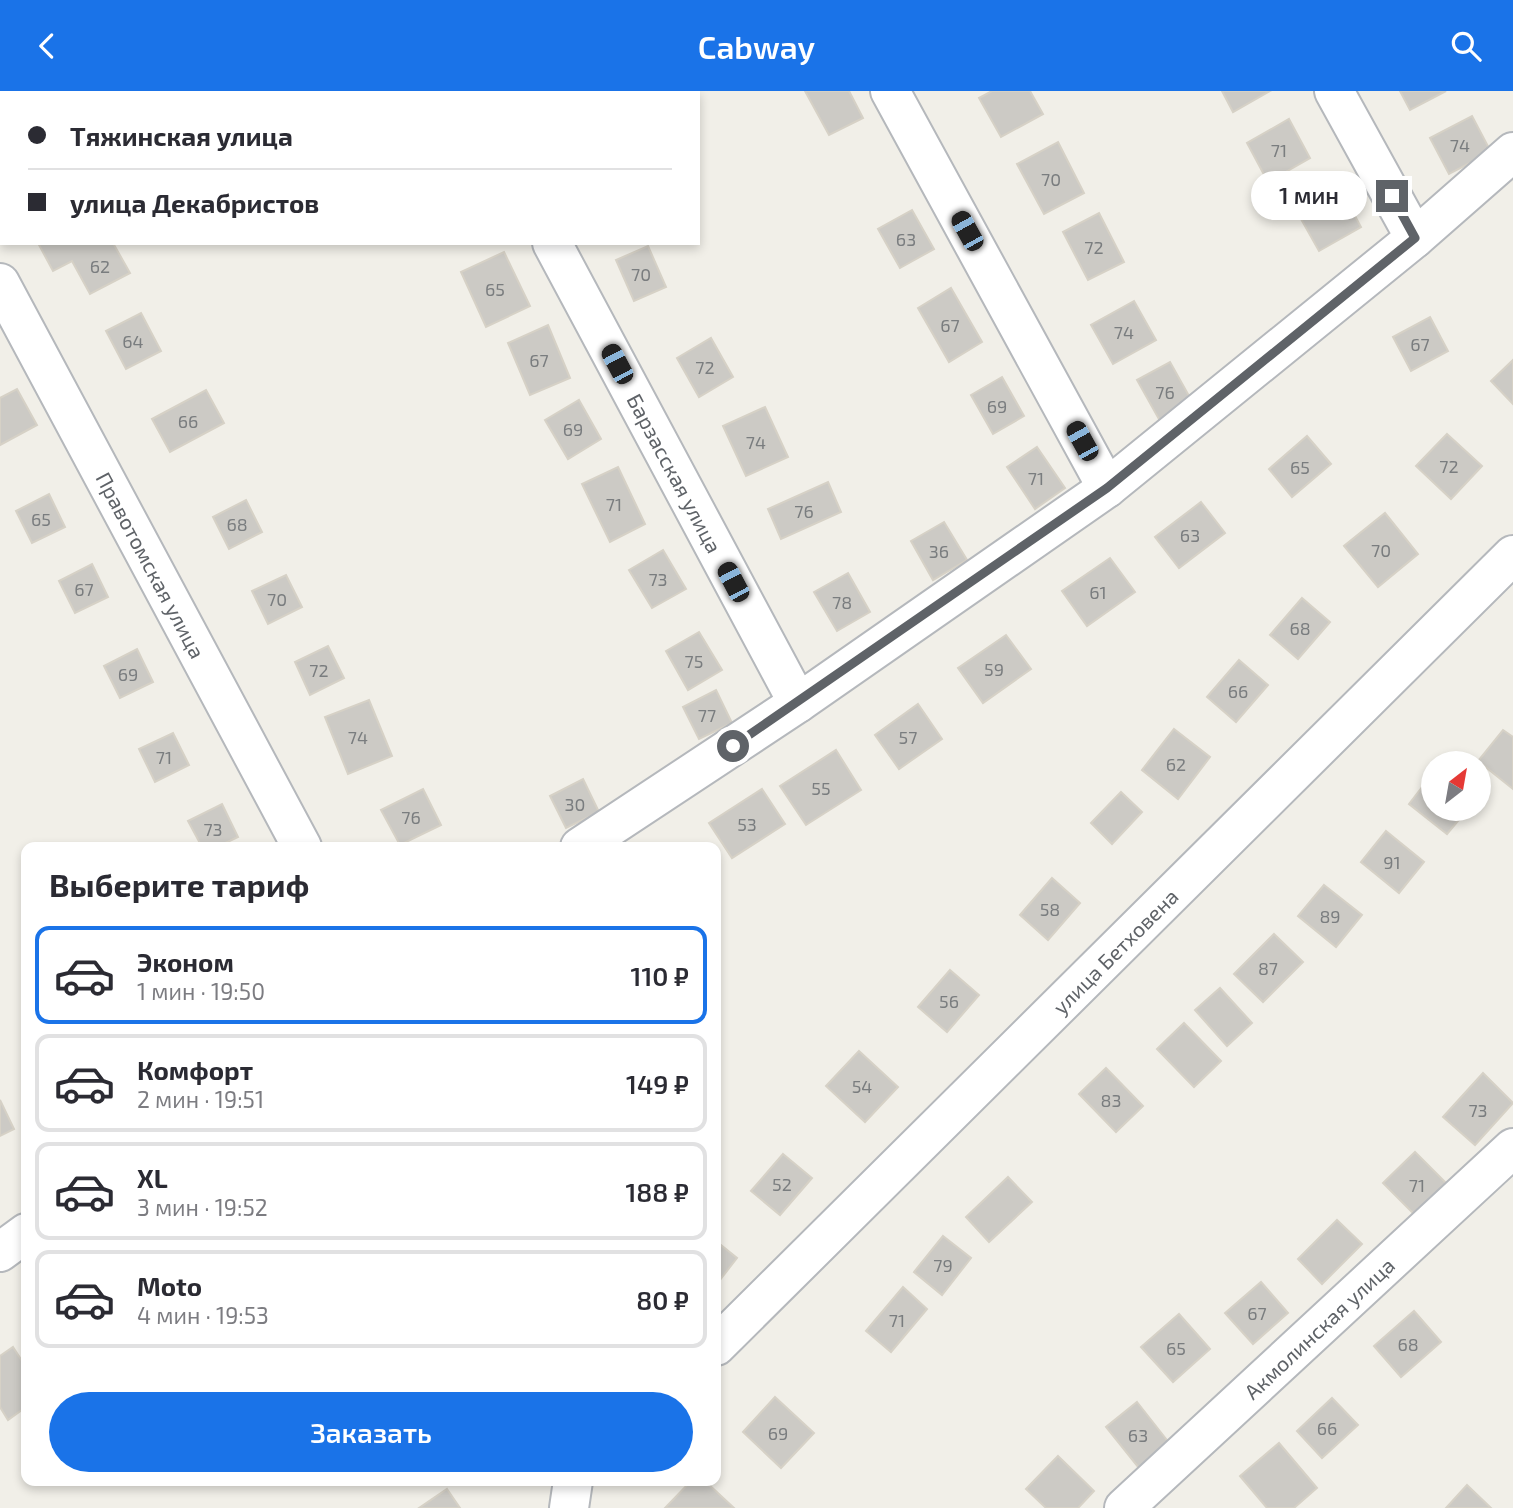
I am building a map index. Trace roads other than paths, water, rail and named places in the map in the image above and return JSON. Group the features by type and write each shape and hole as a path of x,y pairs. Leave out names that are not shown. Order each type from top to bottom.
{"street":[{"path":"890,91 1107,488"},
{"path":"1334,91 1415,238"},
{"path":"588,842 798,703 1107,488 1415,238 1513,152"},
{"name":"Барзасская улица","path":"553,245 798,703"},
{"name":"Правотомская улица","path":"0,283 299,842"},
{"name":"улица Бетховена","path":"721,1341 1513,555"},
{"name":"Акмолинская улица","path":"1124,1508 1513,1149"},
{"path":"0,1252 21,1237"},
{"path":"569,1508 572,1486"}]}
